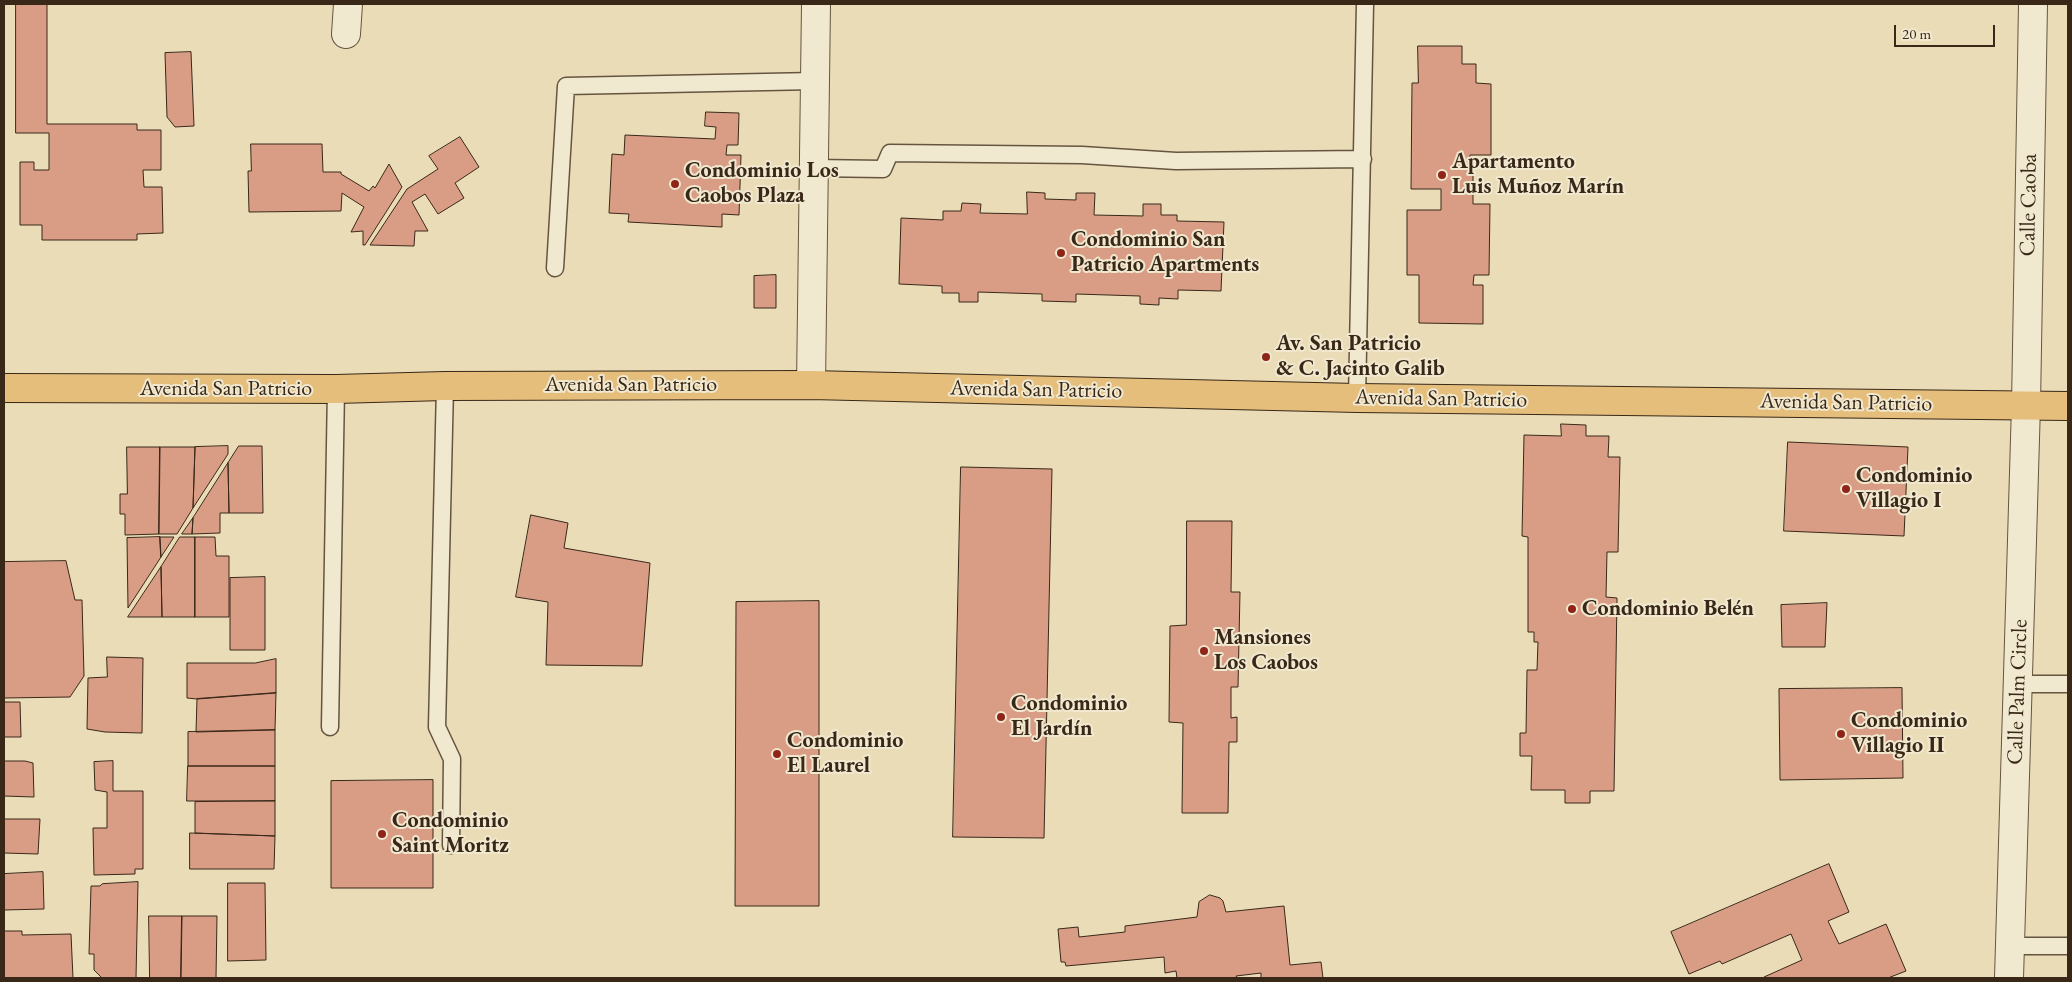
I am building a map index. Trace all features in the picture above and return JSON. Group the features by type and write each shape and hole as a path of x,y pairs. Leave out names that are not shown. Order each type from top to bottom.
{"main road":[{"name":"Avenida San Patricio","path":"4,388 336,389 445,386 811,385 1357,398 2068,406"}],"street":[{"path":"346,34 348,4"},
{"path":"811,385 816,4"},
{"name":"Calle Caoba","path":"2026,405 2033,4"},
{"name":"Calle Palm Circle","path":"2009,978 2026,405"}],"lane":[{"path":"1357,398 1365,4"},
{"path":"555,268 566,86 815,81"},
{"path":"814,168 883,169 890,153 1082,155 1186,161 1363,159"},
{"path":"445,386 437,727 452,759 451,845"},
{"path":"330,727 336,389"},
{"path":"2018,684 2068,684"},
{"path":"2010,946 2068,946"}],"building":[{"path":"16,4 47,4 47,124 137,124 137,130 161,130 161,170 143,170 144,187 162,187 163,233 137,234 137,240 42,240 42,225 20,225 20,162 34,162 34,170 49,170 49,133 16,133"},
{"name":"Apartamento Luis Muñoz Marín","path":"1418,46 1462,46 1462,64 1476,64 1476,83 1491,84 1491,155 1470,155 1470,162 1473,162 1473,204 1490,204 1489,275 1474,275 1473,285 1483,285 1483,324 1419,323 1419,275 1407,275 1407,210 1441,210 1441,189 1411,189 1412,83 1418,83"},
{"path":"191,52 194,126 175,127 167,117 165,53"},
{"name":"Condominio Los Caobos Plaza","path":"706,112 739,113 738,145 727,145 726,155 741,155 739,215 722,214 722,227 628,222 629,214 609,213 612,154 624,155 625,135 715,139 716,127 705,126"},
{"path":"460,137 479,167 455,183 464,198 438,214 425,194 412,202 428,231 415,231 414,246 370,245 407,189 438,169 429,156"},
{"path":"251,144 322,144 323,172 341,172 341,174 369,191 373,186 375,188 389,164 402,187 365,245 363,245 363,231 351,232 364,207 342,193 341,211 249,212 248,171 251,171"},
{"name":"Condominio San Patricio Apartments","path":"1027,192 1045,193 1045,199 1076,200 1076,193 1095,193 1094,215 1143,216 1143,204 1161,204 1161,215 1177,215 1177,221 1224,222 1221,291 1178,290 1178,299 1159,298 1159,305 1140,304 1140,296 1076,294 1076,302 1042,301 1042,294 978,292 978,302 959,302 959,293 942,293 942,286 899,284 901,218 943,220 943,211 961,211 962,203 981,204 980,213 1027,214"},
{"path":"776,275 776,308 754,308 754,276"},
{"name":"Condominio Belén","path":"1561,424 1586,425 1586,436 1609,436 1608,457 1620,457 1618,552 1607,552 1606,597 1617,598 1614,791 1590,791 1590,803 1565,803 1565,790 1531,790 1532,756 1520,756 1520,733 1526,733 1527,670 1537,670 1538,642 1534,642 1534,632 1528,632 1528,537 1522,536 1524,435 1561,436"},
{"name":"Condominio Villagio I","path":"1788,442 1908,447 1904,536 1784,531"},
{"path":"228,446 228,454 193,508 195,447"},
{"path":"239,446 262,446 263,513 229,513 228,463"},
{"path":"127,447 160,447 159,534 125,535 125,514 120,514 120,494 127,494"},
{"path":"160,447 195,447 193,508 177,534 159,534"},
{"path":"228,463 229,513 220,513 220,533 192,534 193,518"},
{"name":"Condominio El Jardín","path":"961,467 1052,469 1044,838 953,837"},
{"path":"531,515 568,523 564,548 650,563 642,666 546,665 548,602 516,597"},
{"path":"193,518 192,534 182,534"},
{"name":"Mansiones Los Caobos","path":"1187,521 1232,521 1231,592 1240,592 1238,687 1231,687 1231,718 1237,717 1237,742 1229,742 1228,813 1182,813 1183,723 1169,722 1170,626 1186,625"},
{"path":"160,537 161,557 128,608 127,538"},
{"path":"160,537 174,537 161,557"},
{"path":"180,537 195,537 195,617 162,617 161,567"},
{"path":"195,537 215,537 216,556 229,556 229,617 195,617"},
{"path":"66,561 75,600 82,600 84,676 70,697 4,698 4,562"},
{"path":"161,567 162,617 128,617"},
{"path":"265,577 265,650 230,650 230,578"},
{"name":"Condominio El Laurel","path":"819,601 819,906 735,906 736,602"},
{"path":"1827,603 1825,647 1782,647 1781,605"},
{"path":"107,657 143,658 142,733 105,732 87,729 88,678 107,677"},
{"path":"276,659 276,693 197,699 187,698 187,663 255,663"},
{"name":"Condominio Villagio II","path":"1902,688 1903,778 1780,780 1779,689"},
{"path":"276,693 275,730 196,732 197,699"},
{"path":"4,702 20,702 21,737 4,737"},
{"path":"275,730 275,766 188,766 188,732"},
{"path":"4,761 33,763 34,797 4,796"},
{"path":"113,761 113,791 143,791 143,869 135,869 135,874 94,875 93,828 107,828 107,792 95,790 94,762"},
{"path":"188,766 275,766 275,801 187,801"},
{"name":"Condominio Saint Moritz","path":"433,780 433,888 331,888 331,781"},
{"path":"275,801 275,836 195,833 195,802"},
{"path":"4,819 40,819 38,854 4,853"},
{"path":"190,833 275,836 274,869 190,869"},
{"path":"1829,864 1849,912 1828,921 1839,944 1886,924 1906,971 1888,978 1764,978 1802,960 1791,934 1722,964 1720,961 1689,974 1671,932"},
{"path":"43,872 44,909 4,910 4,874"},
{"path":"138,882 136,978 102,978 94,970 94,954 89,954 91,886"},
{"path":"228,883 265,883 266,960 228,961"},
{"path":"1210,895 1223,901 1226,912 1284,906 1290,965 1321,962 1323,978 1261,978 1261,973 1236,976 1237,978 1177,978 1176,971 1165,973 1164,957 1066,966 1065,962 1061,962 1058,929 1078,927 1079,937 1125,932 1125,926 1197,917 1199,902"},
{"path":"149,916 182,916 181,978 150,978"},
{"path":"182,916 217,916 216,978 181,978"},
{"path":"4,931 22,931 22,935 71,934 73,978 4,978"}],"place":[{"name":"Apartamento Luis Muñoz Marín","path":"1442,175"},
{"name":"Condominio Los Caobos Plaza","path":"675,184"},
{"name":"Condominio San Patricio Apartments","path":"1061,253"},
{"name":"Av. San Patricio & C. Jacinto Galib","path":"1266,357"},
{"name":"Condominio Villagio I","path":"1846,489"},
{"name":"Condominio Belén","path":"1572,609"},
{"name":"Mansiones Los Caobos","path":"1204,651"},
{"name":"Condominio El Jardín","path":"1001,717"},
{"name":"Condominio Villagio II","path":"1841,734"},
{"name":"Condominio El Laurel","path":"777,754"},
{"name":"Condominio Saint Moritz","path":"382,834"}]}
